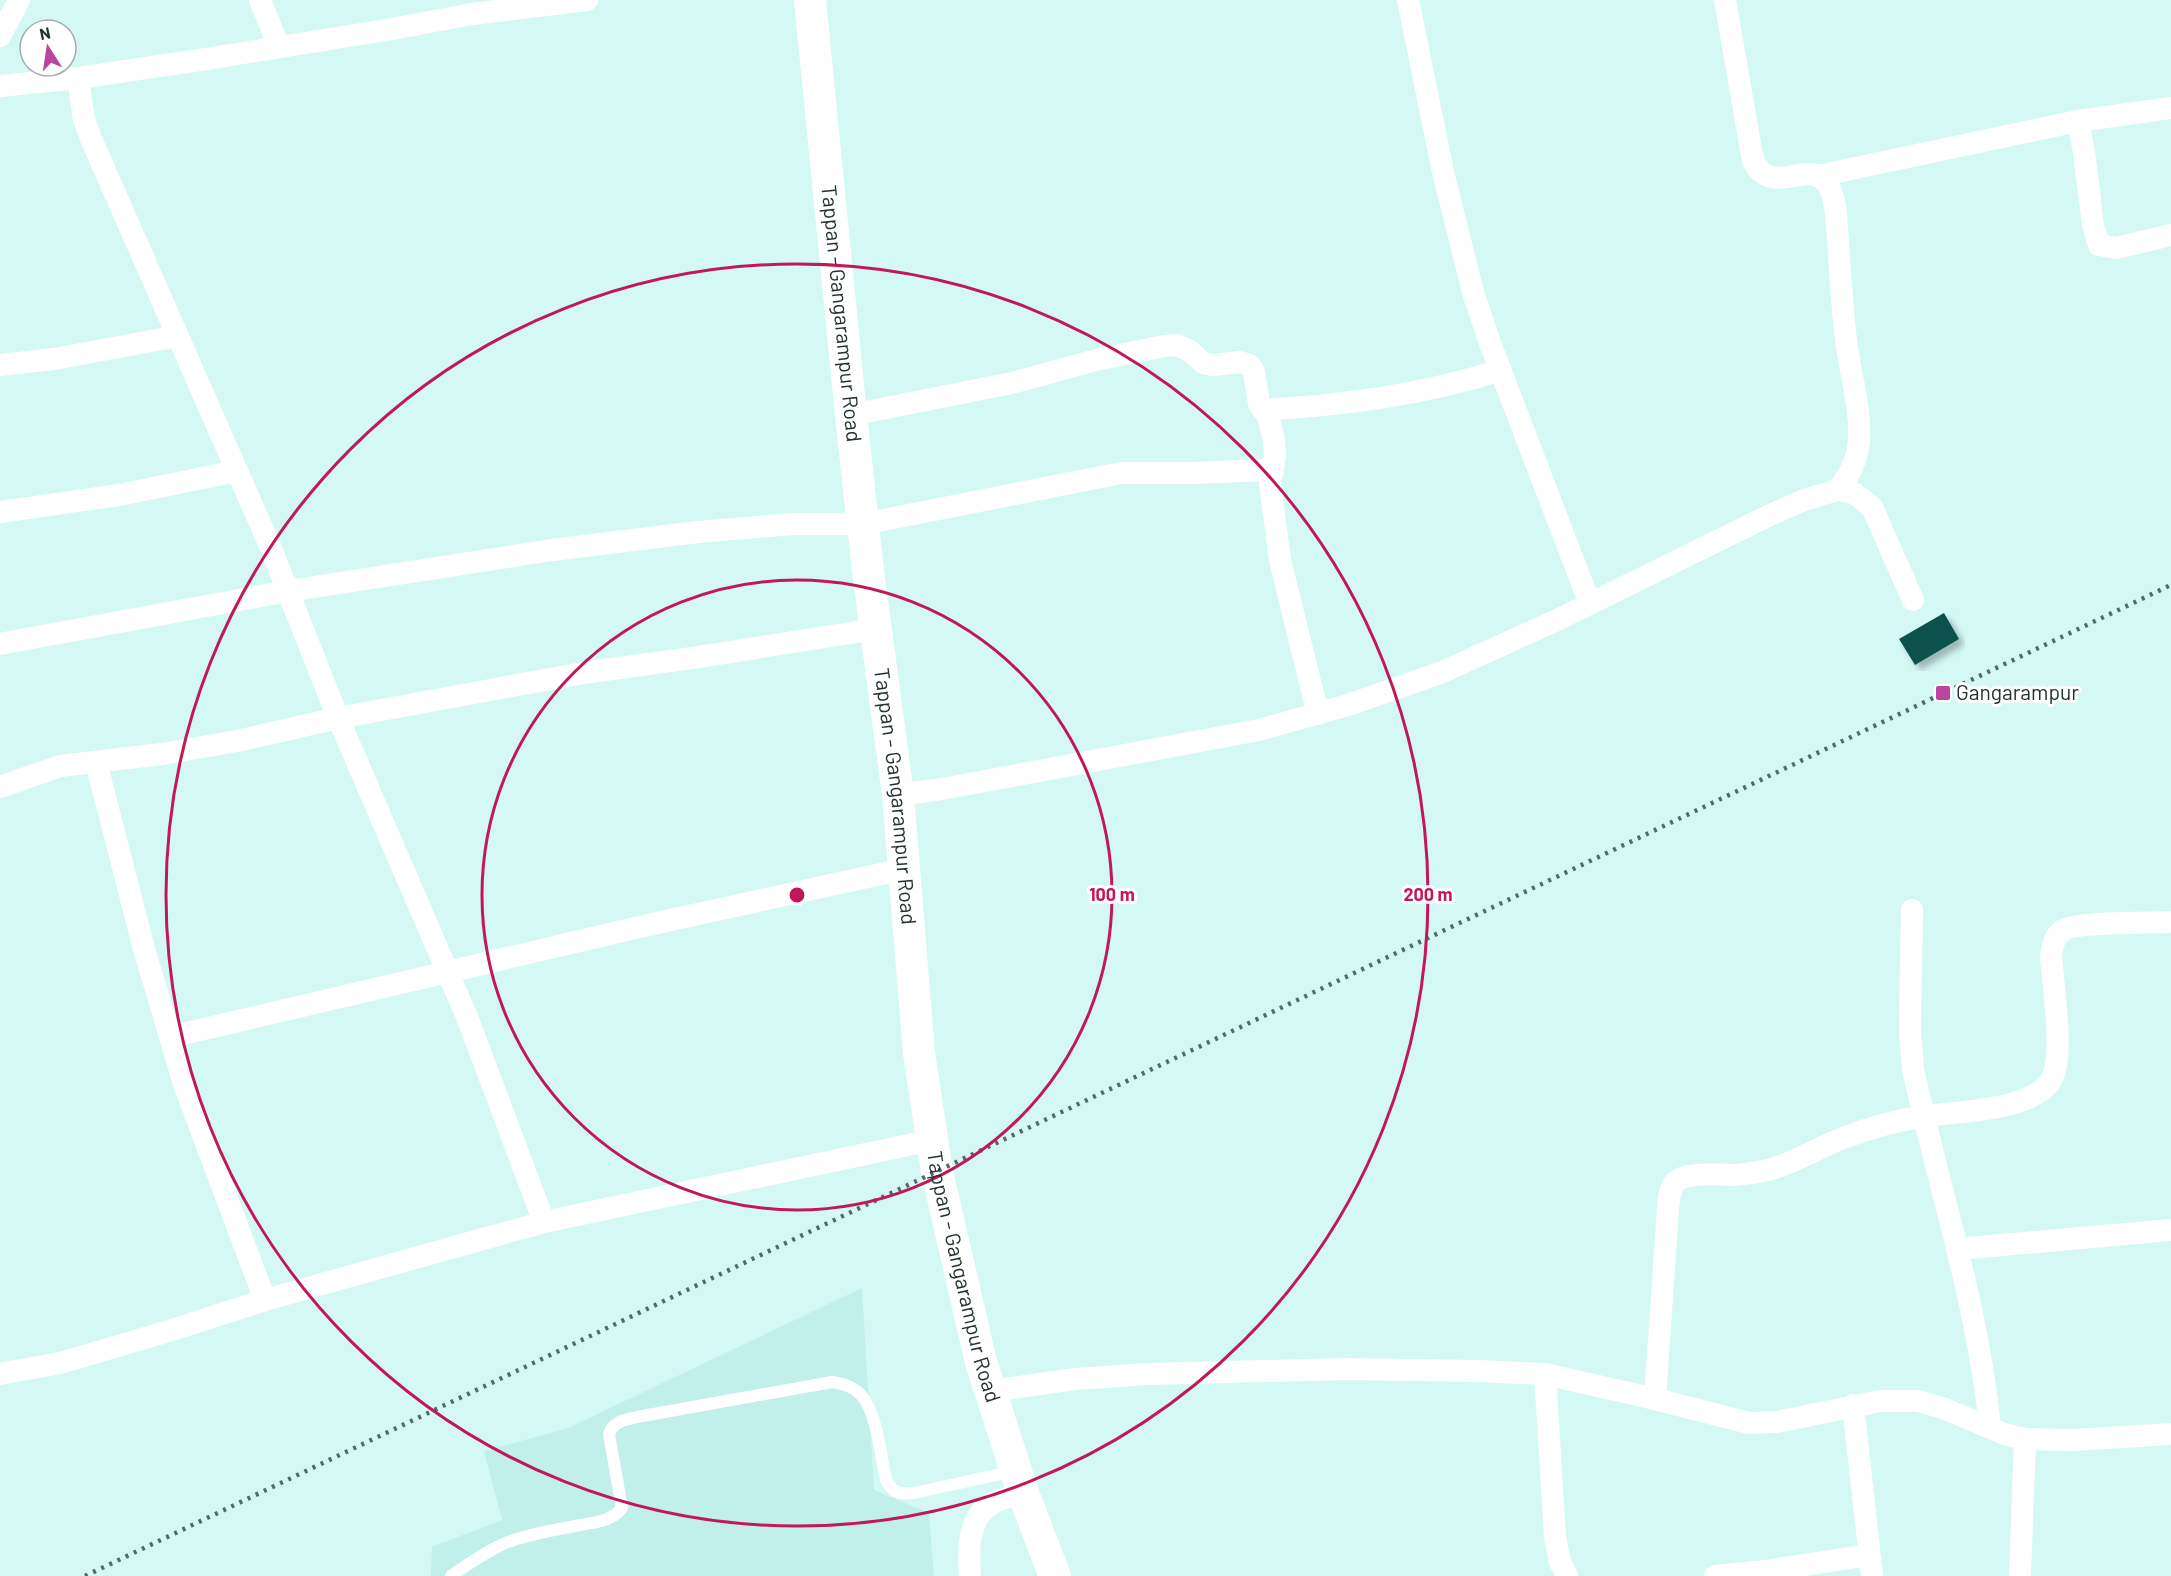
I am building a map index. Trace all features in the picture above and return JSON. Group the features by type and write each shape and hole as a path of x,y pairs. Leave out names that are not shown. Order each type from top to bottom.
{"main road":[{"name":"Tappan - Gangarampur Road","path":"810,0 863,524 898,795 919,1053 932,1140 956,1260 990,1391 1019,1481 1055,1576"}],"street":[{"path":"0,36 19,0"},
{"path":"260,0 279,47"},
{"path":"0,87 78,78 279,47 472,14 587,0"},
{"path":"1408,0 1443,172 1473,292 1590,604"},
{"path":"1725,0 1753,161 1766,177 1779,178 1808,174 1818,176 2078,121 2171,108"},
{"path":"78,78 84,120 92,141 288,591 338,718 486,1066 544,1221"},
{"path":"2078,121 2095,238 2099,245 2116,248 2171,235"},
{"path":"1818,176 1825,181 1831,192 1835,214 1846,340 1858,419 1859,441 1856,461 1849,476 1837,490"},
{"path":"0,365 54,359 178,336"},
{"path":"851,415 1012,383 1143,350 1177,345 1190,351 1203,363 1213,365 1240,362 1250,365 1254,372 1259,404 1268,416 1274,440 1275,457 1270,484 1280,560 1318,714"},
{"path":"1263,410 1398,396 1448,386 1501,370"},
{"path":"0,645 288,591 630,539 793,524 863,524 1113,474 1273,470"},
{"path":"0,512 119,495 237,471"},
{"path":"898,795 965,785 1247,733 1318,714 1440,673 1590,604 1768,516 1804,500 1837,490 1854,494 1872,507 1913,600"},
{"path":"0,787 60,766 237,741 338,718 583,673 876,629"},
{"path":"96,762 144,949 185,1087 265,1300"},
{"path":"170,1037 648,925 904,869"},
{"path":"1912,910 1910,1030 1913,1069 1958,1249 1980,1350 1986,1381 1990,1427"},
{"path":"1654,1399 1669,1200 1674,1183 1680,1178 1697,1175 1739,1174 1767,1170 1794,1161 1842,1138 1877,1126 1923,1116 2004,1106 2032,1097 2052,1080 2058,1059 2051,956 2053,941 2063,930 2081,925 2171,922"},
{"path":"0,1374 60,1363 265,1300 544,1221 932,1140"},
{"path":"1958,1249 2171,1230"},
{"path":"990,1391 1076,1379 1160,1374 1410,1369 1545,1374 1749,1423 1777,1422 1880,1401 1918,1401 1943,1408 2004,1434 2025,1439 2073,1440 2171,1434"},
{"path":"1545,1374 1555,1537 1560,1562 1567,1576"},
{"path":"1715,1576 1870,1565 1853,1405"},
{"path":"2020,1576 2025,1439"},
{"path":"970,1576 969,1556 972,1534 981,1512 1019,1481"}],"lane":[{"path":"451,1576 480,1556 504,1544 551,1530 602,1521 616,1515 622,1508 609,1434 611,1427 620,1421 832,1382 848,1384 861,1394 868,1405 886,1480 890,1488 898,1494 1019,1481"}],"shaded area":[{"path":"862,1288 874,1490 929,1513 934,1576 431,1576 432,1547 502,1520 484,1451 568,1428"}],"building":[{"path":"1944,613 1959,639 1915,665 1899,639"}],"railway":[{"path":"85,1576 2171,585"}],"place":[{"name":"Gangarampur","path":"1943,693"}]}
